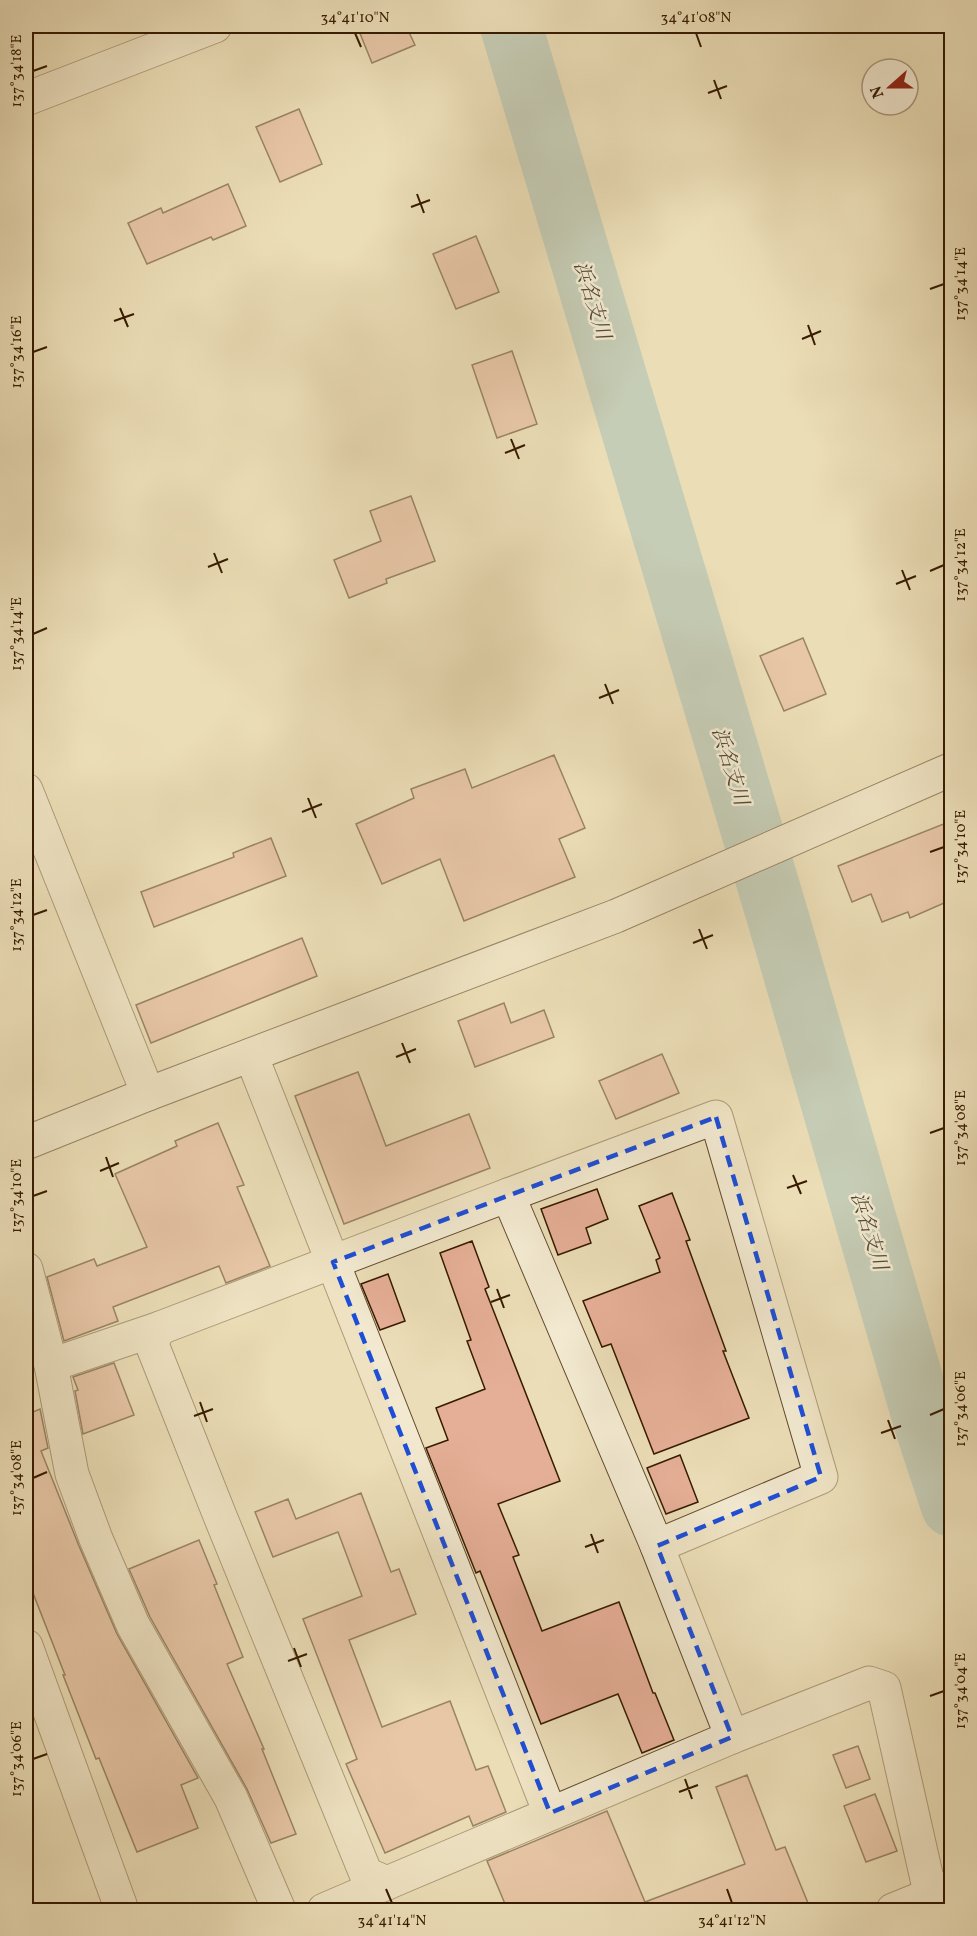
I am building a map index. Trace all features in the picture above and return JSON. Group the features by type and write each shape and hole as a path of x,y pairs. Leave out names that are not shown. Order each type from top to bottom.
{"street":[{"path":"26,99 215,26"},
{"path":"26,1143 251,1054 616,916 951,769"},
{"path":"26,790 148,1094"},
{"path":"251,1054 550,1813"},
{"path":"51,1365 160,1328 716,1117 820,1477 657,1546"},
{"path":"508,1195 657,1546 732,1737"},
{"path":"26,1269 51,1365 72,1474 96,1539 133,1625 231,1798 279,1911"},
{"path":"160,1328 151,1342 224,1527 366,1874 387,1883"},
{"path":"26,1646 122,1911"},
{"path":"324,1911 550,1813 869,1683 884,1688 938,1897 893,1911"}],"highlighted area":[{"path":"716,1117 821,1477 657,1546 732,1737 550,1813 333,1262"}],"building":[{"path":"357,26 406,26 415,45 372,63"},
{"path":"299,109 322,164 280,182 256,127"},
{"path":"228,184 246,226 213,240 211,237 147,264 128,223 161,208 163,213"},
{"path":"476,236 499,292 456,309 433,254"},
{"path":"512,351 537,424 497,438 472,365"},
{"path":"411,496 435,561 386,579 387,583 349,598 334,560 381,541 370,511"},
{"path":"803,638 826,694 784,711 760,656"},
{"path":"554,755 585,828 559,839 575,877 464,921 440,859 382,884 356,824 414,798 411,789 465,769 472,788"},
{"path":"951,821 951,900 910,918 908,912 882,922 871,894 852,902 838,866"},
{"path":"271,838 286,876 154,927 141,892 234,857 233,853"},
{"path":"302,938 317,976 151,1043 136,1005"},
{"path":"504,1003 511,1023 544,1010 554,1037 475,1067 458,1021"},
{"path":"662,1054 679,1093 616,1119 599,1081"},
{"path":"358,1072 386,1146 469,1114 490,1168 344,1224 295,1096"},
{"path":"218,1123 244,1185 237,1187 270,1266 226,1283 219,1266 113,1307 118,1321 64,1341 47,1277 94,1259 97,1266 147,1247 115,1174 177,1146 175,1141"},
{"path":"597,1189 608,1219 586,1228 591,1243 558,1255 541,1209"},
{"path":"672,1193 690,1240 686,1241 726,1351 723,1351 749,1418 654,1454 611,1344 602,1347 583,1301 660,1272 656,1260 660,1258 639,1206"},
{"path":"472,1241 489,1287 485,1289 560,1481 498,1504 519,1555 513,1557 542,1631 619,1602 653,1693 655,1693 674,1740 642,1753 618,1694 541,1724 480,1571 476,1573 426,1448 448,1440 436,1408 485,1389 467,1341 471,1340 440,1253"},
{"path":"388,1274 405,1321 380,1330 361,1284"},
{"path":"114,1363 134,1415 83,1434 75,1391 78,1390 73,1377"},
{"path":"40,1409 48,1448 41,1451 79,1546 117,1634 198,1778 181,1785 198,1828 137,1852 99,1758 96,1759 26,1575 26,1415"},
{"path":"680,1455 698,1502 666,1514 647,1468"},
{"path":"361,1493 391,1572 399,1569 416,1614 349,1640 382,1727 450,1701 476,1770 488,1766 506,1812 473,1826 469,1816 385,1853 346,1764 357,1759 303,1619 362,1596 338,1532 273,1557 255,1512 288,1499 296,1519"},
{"path":"199,1540 217,1584 214,1585 243,1657 227,1664 264,1749 262,1749 296,1834 271,1843 247,1789 150,1617 129,1569"},
{"path":"858,1746 870,1779 846,1788 833,1755"},
{"path":"747,1775 776,1850 785,1847 808,1903 788,1911 508,1911 487,1861 607,1811 645,1902 745,1864 716,1787"},
{"path":"875,1794 897,1851 866,1862 844,1806"}],"waterway":[{"name":"浜名支川","path":"511,26 776,911 925,1424 952,1506"}]}
